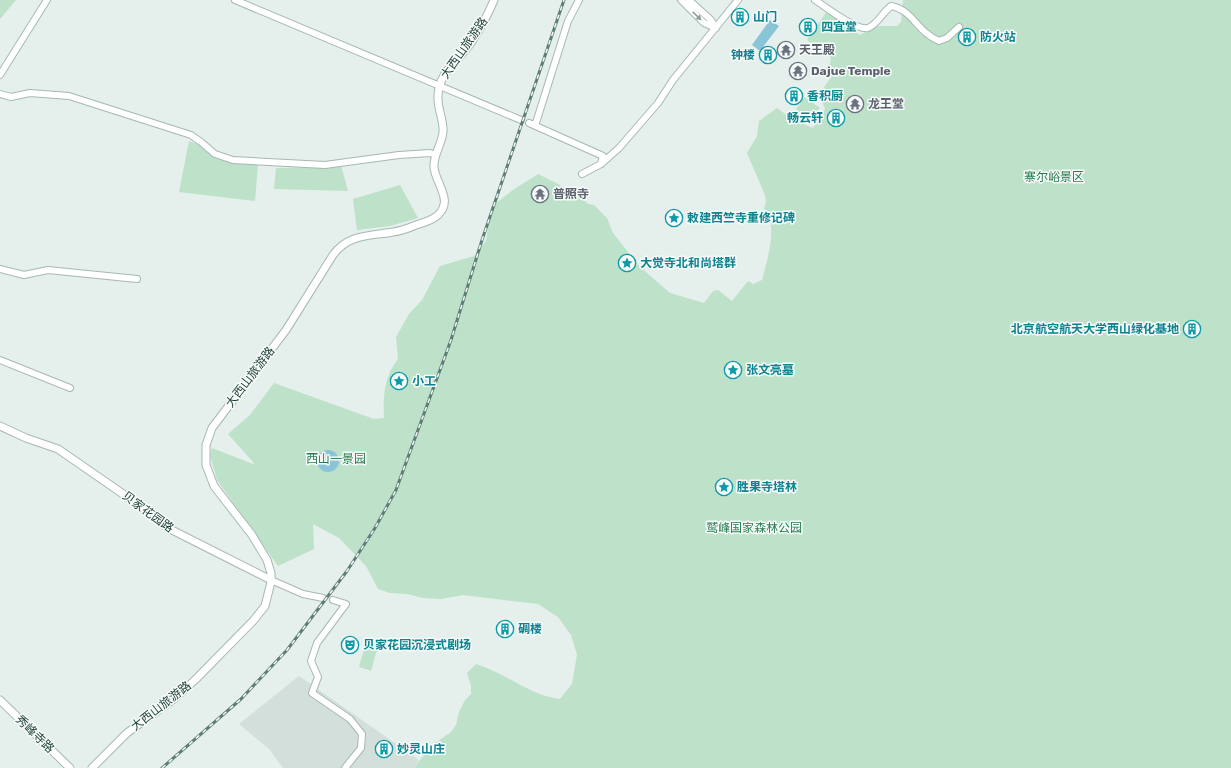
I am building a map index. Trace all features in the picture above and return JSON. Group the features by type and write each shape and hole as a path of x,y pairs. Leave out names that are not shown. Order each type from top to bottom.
{"street":[{"path":"0,75 47,0"},
{"path":"235,0 521,120"},
{"name":"大西山旅游路","path":"92,768 127,733 175,698 196,679 253,621 264,606 270,591 271,573 264,554 218,492 207,471 205,452 209,434 222,414 286,330 333,255 341,246 360,236 395,232 409,228 432,219 440,213 445,199 434,171 436,155 442,141 443,130 438,102 439,86 442,78 482,27 494,0"},
{"path":"535,126 568,21 579,0"},
{"path":"681,0 704,23 716,28"},
{"path":"689,0 709,18 716,28"},
{"path":"582,174 601,164 619,148 658,103 673,80 738,0"},
{"path":"815,0 858,28 867,28 875,23 882,13 890,6 901,8 930,37 939,41 947,38 959,27"},
{"path":"0,94 11,97 30,93 68,96 191,135 215,154 233,160 325,165 398,155 430,153 436,155"},
{"path":"529,123 603,156 601,164"},
{"path":"0,269 24,275 48,270 137,279"},
{"path":"0,360 70,388"},
{"name":"贝家花园路","path":"0,426 22,437 61,451 139,505 168,528 271,580 303,594 323,598"},
{"path":"333,600 346,604 313,651 311,665 318,677 312,693 350,720 362,734 361,748 345,768"},
{"name":"秀峰寺路","path":"0,700 70,768"}],"shaded area":[{"path":"299,676 419,760 414,768 283,768 269,749 239,724"}],"green space":[{"path":"0,0 16,0 0,19"},
{"path":"903,0 1231,0 1231,768 414,768 431,746 451,732 456,725 459,712 465,700 471,694 471,685 467,673 476,664 487,668 527,689 548,697 560,699 572,684 577,655 571,635 558,617 538,604 463,595 441,599 423,598 407,594 390,593 378,589 366,566 339,538 313,524 314,549 278,566 217,480 210,455 212,448 253,464 254,463 228,434 250,415 274,383 374,419 384,418 385,387 393,366 398,359 396,337 409,314 422,300 440,266 474,256 486,241 491,207 513,190 538,174 576,193 588,204 594,205 607,218 613,233 639,266 670,293 704,303 713,291 718,290 732,301 748,281 753,284 762,280 767,263 770,243 771,223 764,208 766,202 765,195 747,153 757,136 759,121 777,108 793,120 813,128 825,109 819,94 835,72 829,68 831,58 807,40 827,11 856,30 859,35 879,26 897,26 901,22"},
{"path":"805,97 820,108 813,117 804,115 796,109"},
{"path":"189,141 208,148 214,158 233,163 258,164 255,201 179,192"},
{"path":"341,165 348,191 274,189 276,168 332,167"},
{"path":"400,185 418,218 390,226 357,230 353,199"},
{"path":"367,639 379,642 371,671 359,667"}],"water":[{"path":"770,20 779,26 760,51 752,45"},
{"path":"324,450 332,450 339,457 339,465 332,472 324,472 317,465 317,457"}],"railway":[{"path":"162,768 241,699 287,650 347,571 375,528 396,490 451,340 482,240 564,0"}],"place":[{"name":"山门","path":"740,17"},
{"name":"四宜堂","path":"808,27"},
{"name":"防火站","path":"967,37"},
{"name":"天王殿","path":"786,50"},
{"name":"钟楼","path":"768,55"},
{"name":"Dajue Temple","path":"798,71"},
{"name":"香积厨","path":"794,96"},
{"name":"龙王堂","path":"855,104"},
{"name":"畅云轩","path":"836,118"},
{"name":"普照寺","path":"540,194"},
{"name":"敕建西竺寺重修记碑","path":"674,218"},
{"name":"大觉寺北和尚塔群","path":"627,263"},
{"name":"北京航空航天大学西山绿化基地","path":"1192,329"},
{"name":"张文亮墓","path":"733,370"},
{"name":"小工","path":"399,381"},
{"name":"胜果寺塔林","path":"724,487"},
{"name":"碉楼","path":"505,629"},
{"name":"贝家花园沉浸式剧场","path":"350,645"},
{"name":"妙灵山庄","path":"384,749"}],"park label":[{"name":"寨尔峪景区","path":"1054,177"},
{"name":"西山一景园","path":"336,459"},
{"name":"鹫峰国家森林公园","path":"754,528"}]}
